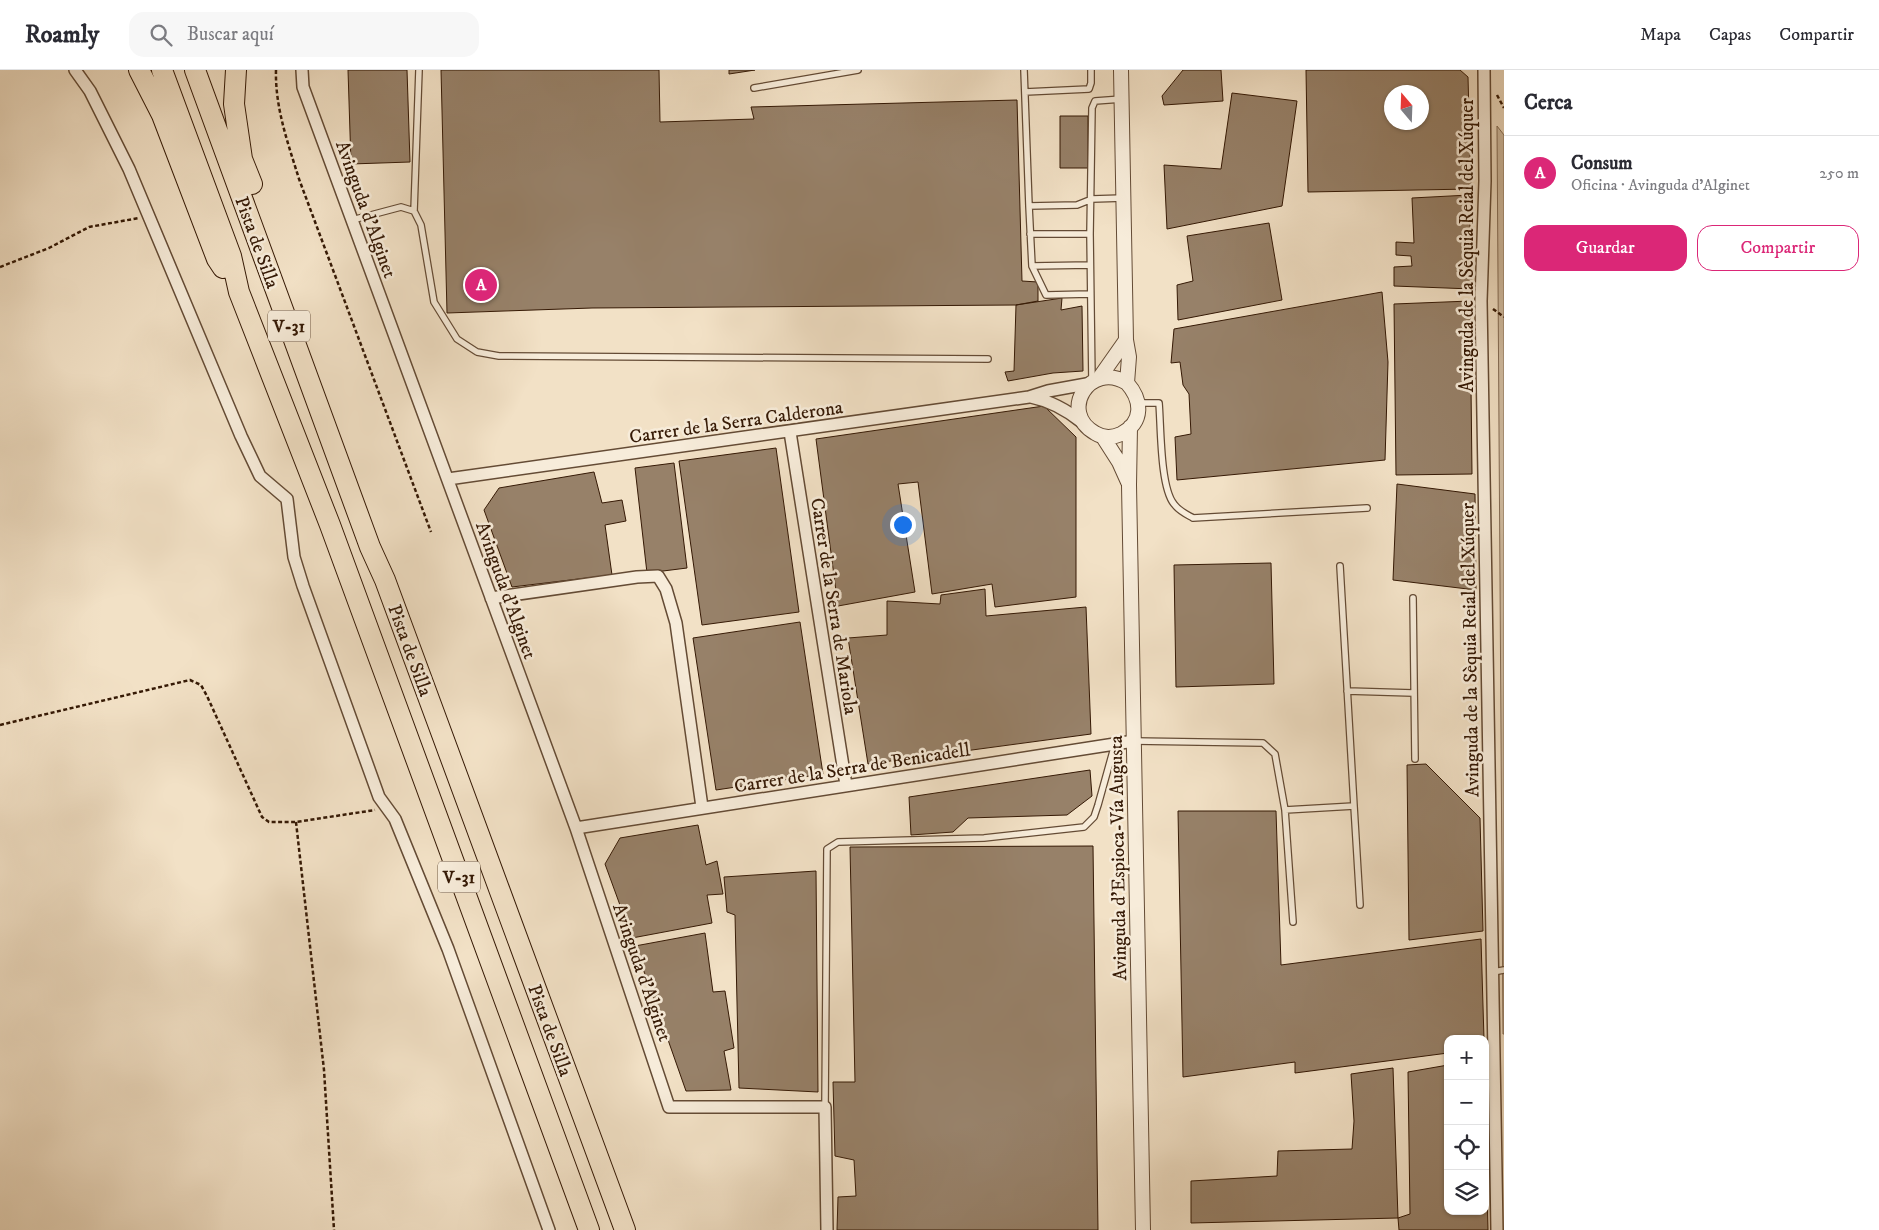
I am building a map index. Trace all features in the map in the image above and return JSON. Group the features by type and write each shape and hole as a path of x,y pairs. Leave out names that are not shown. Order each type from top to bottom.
{"highway":[{"path":"139,70 162,115 217,259 239,292"},
{"name":"Pista de Silla","path":"162,70 231,256 239,292 333,534 589,1230"},
{"name":"Pista de Silla","path":"195,70 370,548 385,580 625,1230"},
{"path":"236,70 234,104 242,159 383,542 385,580"}],"street":[{"path":"75,70 90,91 128,170 241,436 260,476 287,499 294,557 303,586 379,797 395,819 448,950 549,1230"},
{"name":"Avinguda d'Alginet","path":"302,70 303,87 576,828 670,1106 825,1107"},
{"path":"1121,70 1126,340 1129,357 1127,383"},
{"name":"Avinguda de la Sèquia Reial del Xúquer","path":"1484,70 1481,301 1498,971 1497,1230"},
{"path":"1126,340 1096,380 1085,388 1080,396 1078,405 1083,423 1090,430 1103,437 1119,462 1129,485"},
{"path":"1096,380 1111,376 1121,379 1136,393 1139,403 1138,414 1130,427 1117,436 1103,437"},
{"name":"Carrer de la Serra Calderona","path":"448,479 1029,397 1096,380"},
{"name":"Carrer de la Serra Calderona","path":"1029,397 1047,401 1072,414 1083,423"},
{"name":"Avinguda d'Espioca-Vía Augusta","path":"1130,427 1129,485 1143,1230"},
{"name":"Carrer de la Serra de Mariola","path":"790,432 846,785"},
{"path":"491,598 637,577 658,576 666,589 676,623 702,807"},
{"name":"Carrer de la Serra de Benicadell","path":"576,828 1134,741"},
{"path":"825,1107 827,1230"}],"lane":[{"path":"420,70 414,211 421,225 434,302 458,340 477,352 509,356 988,358"},
{"path":"754,88 858,70"},
{"path":"1024,70 1028,206 1032,266 1046,295 1090,294"},
{"path":"1025,92 1088,89 1092,82 1091,70"},
{"path":"1096,380 1090,294 1092,108 1095,102 1122,99"},
{"path":"1028,206 1077,205 1092,199 1124,198"},
{"path":"352,220 401,207 414,211"},
{"path":"1030,234 1090,234"},
{"path":"1032,266 1090,265"},
{"path":"1139,403 1159,403 1165,482 1172,503 1182,512 1193,518 1367,508"},
{"path":"1340,566 1360,905"},
{"path":"1413,598 1415,759"},
{"path":"1347,691 1414,693"},
{"path":"1134,741 1263,743 1275,754 1285,810 1293,922"},
{"path":"825,1107 826,850 838,842 984,838 1084,827 1094,818 1115,744"},
{"path":"1285,810 1354,806"}],"path":[{"path":"276,70 275,88 282,126 299,179 431,532"},
{"path":"0,267 49,248 89,227 148,217"},
{"path":"0,725 190,680 201,685 262,817 269,822 296,822 386,808"},
{"path":"296,822 324,1070 334,1230"}],"shaded area":[{"path":"1497,126 1504,135 1504,1034 1503,1034"}],"building":[{"path":"348,70 407,70 410,162 351,164"},
{"path":"441,70 659,70 660,122 754,119 751,107 1017,100 1022,281 1038,282 1038,301 1016,305 592,308 447,313"},
{"path":"729,70 755,70 729,74"},
{"path":"1183,70 1221,70 1223,101 1164,105 1162,96"},
{"path":"1306,70 1460,70 1468,77 1471,189 1308,192"},
{"path":"1232,93 1297,101 1282,206 1167,229 1164,165 1221,169"},
{"path":"1060,116 1088,116 1088,168 1060,168"},
{"path":"1469,195 1472,289 1394,286 1394,267 1412,266 1411,256 1396,255 1396,242 1414,243 1412,198"},
{"path":"1269,223 1282,300 1178,320 1177,285 1193,281 1187,236"},
{"path":"1382,292 1388,362 1385,460 1177,480 1175,437 1191,434 1189,394 1183,385 1180,362 1171,363 1174,329"},
{"path":"1062,298 1061,310 1082,306 1083,371 1053,373 1008,381 1005,372 1014,371 1016,305"},
{"path":"1470,301 1472,474 1396,475 1394,304"},
{"path":"1044,406 1076,437 1076,597 995,607 992,584 932,594 918,482 898,484 915,592 838,606 816,439"},
{"path":"776,448 799,612 702,625 679,461"},
{"path":"674,463 687,568 647,573 635,468"},
{"path":"594,472 602,503 622,500 626,521 605,525 612,575 512,587 484,510 499,488"},
{"path":"1397,484 1475,494 1476,590 1393,580"},
{"path":"1271,563 1274,684 1176,687 1174,565"},
{"path":"985,589 986,616 1086,607 1091,734 868,764 848,638 887,635 887,601 940,604 941,595"},
{"path":"800,622 823,774 716,790 693,638"},
{"path":"1426,764 1480,818 1483,931 1409,940 1407,765"},
{"path":"1090,770 1092,796 1067,815 968,818 953,832 911,835 909,797"},
{"path":"1178,811 1276,811 1281,965 1481,939 1484,1035 1444,1035 1444,1054 1295,1073 1295,1062 1183,1077"},
{"path":"698,825 706,865 717,861 723,894 707,895 712,923 632,938 605,864 620,838"},
{"path":"1093,846 1098,1230 837,1230 838,1197 856,1196 854,1160 835,1156 833,1082 855,1082 850,847"},
{"path":"816,871 818,1092 739,1088 735,915 727,912 724,877"},
{"path":"705,933 713,992 725,991 734,1048 724,1051 731,1090 686,1091 635,946"},
{"path":"1444,1066 1444,1215 1488,1215 1488,1230 1399,1230 1398,1218 1410,1214 1408,1072"},
{"path":"1393,1068 1398,1218 1191,1223 1191,1181 1277,1176 1278,1151 1352,1149 1354,1121 1351,1074"}],"place":[{"name":"Consum","path":"481,285"}]}
